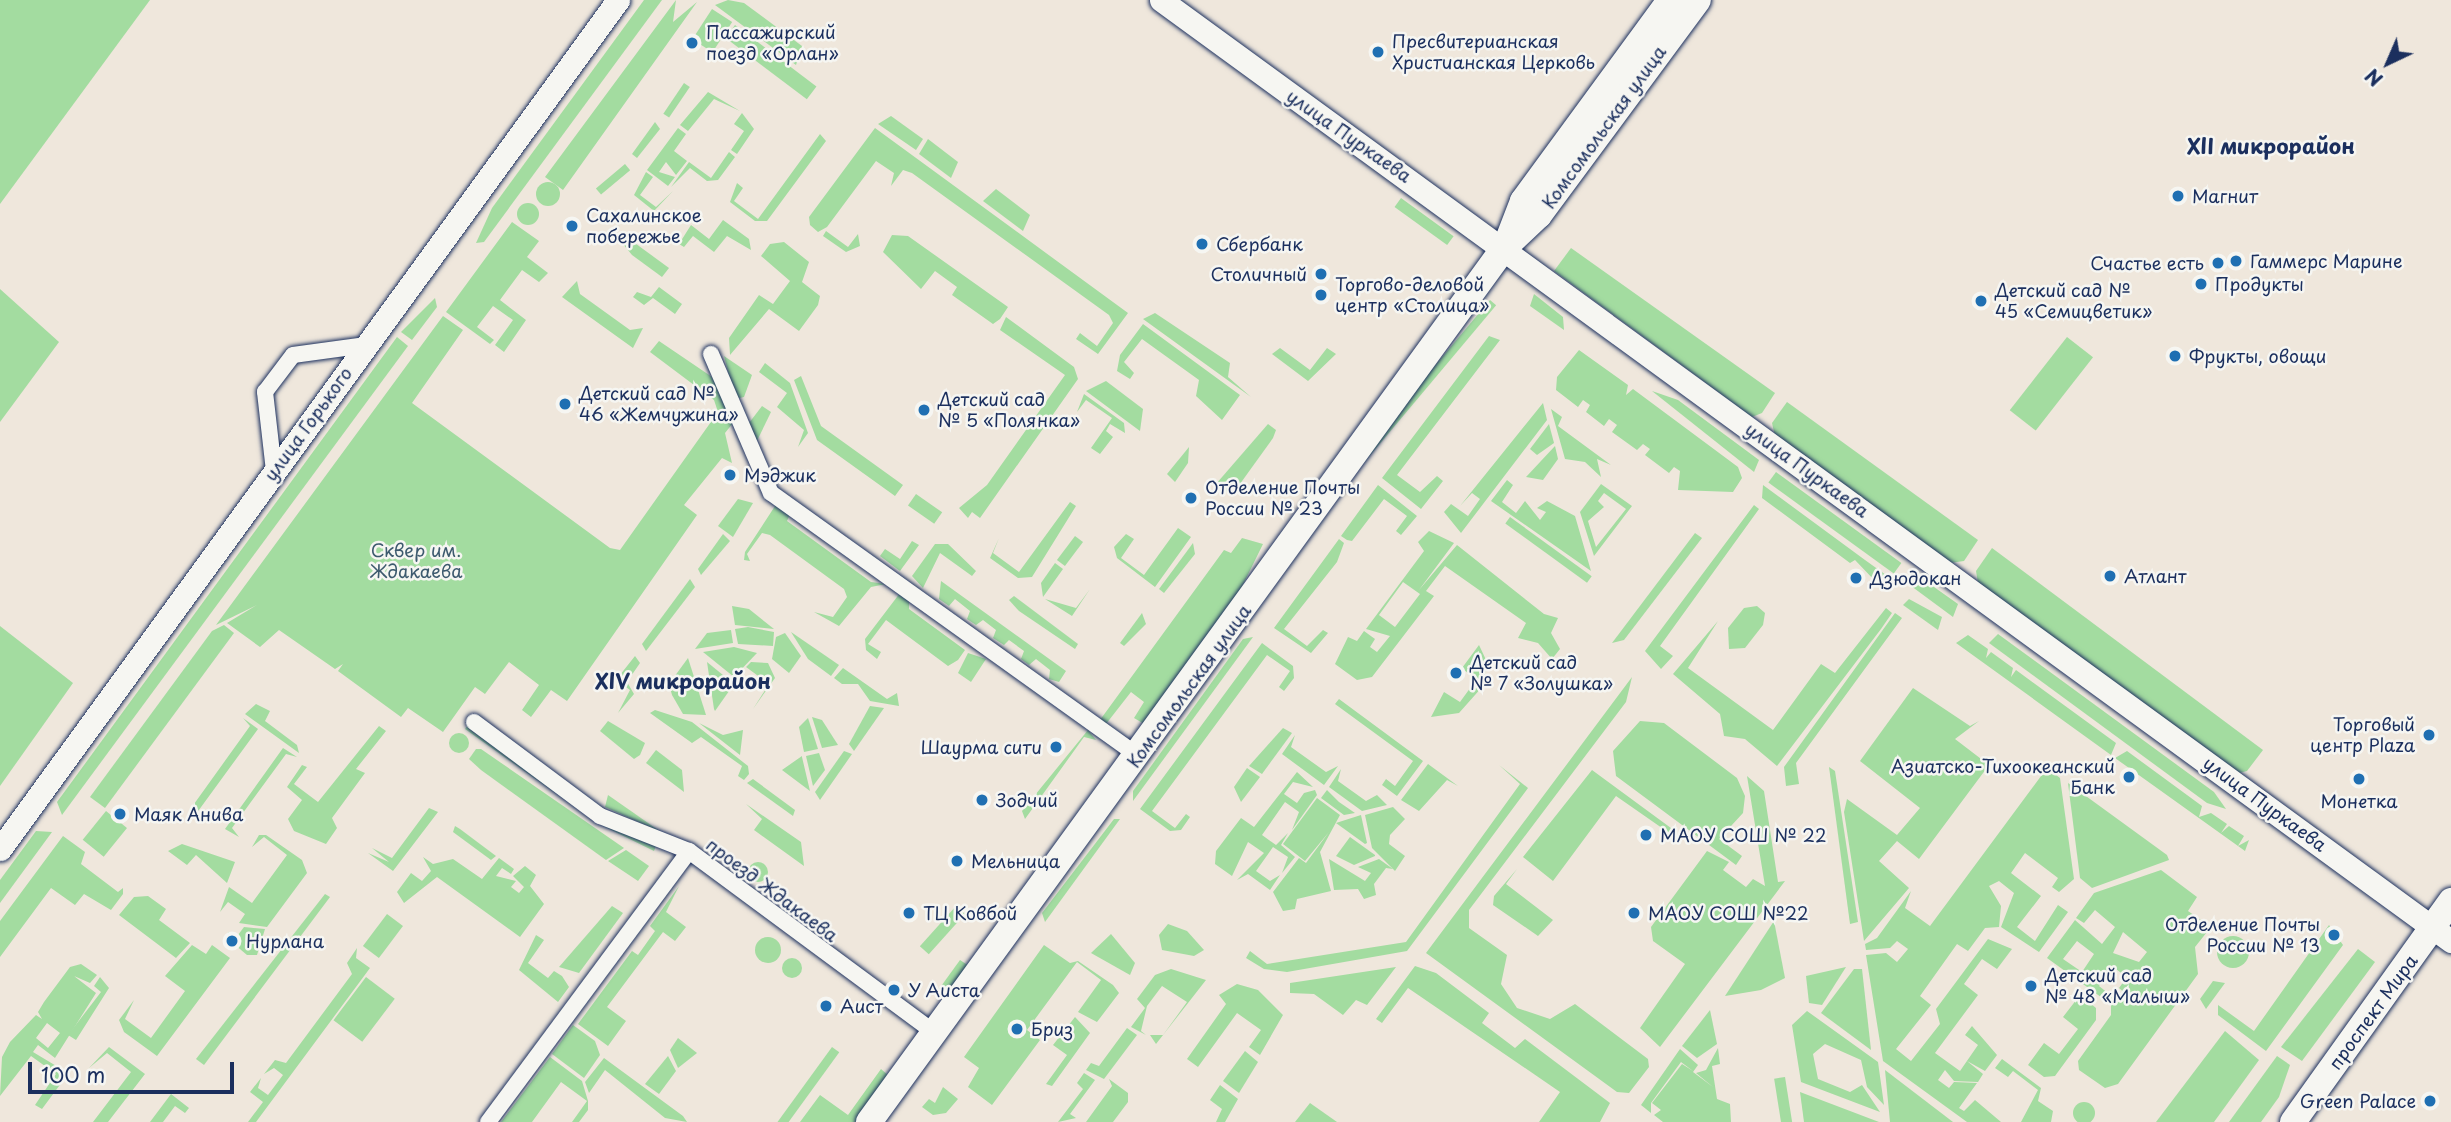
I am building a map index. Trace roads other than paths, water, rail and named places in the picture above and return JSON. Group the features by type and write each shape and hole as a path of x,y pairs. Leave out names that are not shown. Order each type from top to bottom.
{"main road":[{"name":"улица Горького","path":"0,849 618,0"},
{"name":"улица Пуркаева","path":"1161,0 2442,935"},
{"name":"Комсомольская улица","path":"1504,248 1523,201 1670,0"},
{"name":"Комсомольская улица","path":"869,1122 1504,248 1539,215 1698,0"},
{"name":"проспект Мира","path":"2293,1122 2442,935 2451,901"}],"street":[{"path":"274,471 265,393 293,355 366,345"},
{"path":"711,354 771,493 1138,755"},
{"name":"проезд Ждакаева","path":"474,722 600,816 689,851 935,1033"},
{"path":"488,1122 689,851"}],"place":[{"name":"Пассажирский поезд «Орлан»","path":"692,43"},
{"name":"Пресвитерианская Христианская Церковь","path":"1378,52"},
{"name":"Магнит","path":"2178,196"},
{"name":"Сахалинское побережье","path":"572,226"},
{"name":"Сбербанк","path":"1202,244"},
{"name":"Гаммерс Марине","path":"2236,261"},
{"name":"Счастье есть","path":"2218,263"},
{"name":"Столичный","path":"1321,274"},
{"name":"Продукты","path":"2201,284"},
{"name":"Торгово-деловой центр «Столица»","path":"1321,295"},
{"name":"Детский сад № 45 «Семицветик»","path":"1981,301"},
{"name":"Фрукты, овощи","path":"2175,356"},
{"name":"Детский сад № 46 «Жемчужина»","path":"565,404"},
{"name":"Детский сад № 5 «Полянка»","path":"924,410"},
{"name":"Мэджик","path":"730,475"},
{"name":"Отделение Почты России № 23","path":"1191,498"},
{"name":"Атлант","path":"2110,576"},
{"name":"Дзюдокан","path":"1856,578"},
{"name":"Детский сад № 7 «Золушка»","path":"1456,673"},
{"name":"Торговый центр Plaza","path":"2429,735"},
{"name":"Шаурма сити","path":"1056,747"},
{"name":"Азиатско-Тихоокеанский Банк","path":"2129,777"},
{"name":"Монетка","path":"2359,779"},
{"name":"Зодчий","path":"982,800"},
{"name":"Маяк Анива","path":"120,814"},
{"name":"МАОУ СОШ № 22","path":"1646,835"},
{"name":"Мельница","path":"957,861"},
{"name":"ТЦ Ковбой","path":"909,913"},
{"name":"МАОУ СОШ №22","path":"1634,913"},
{"name":"Отделение Почты России № 13","path":"2334,935"},
{"name":"Нурлана","path":"232,941"},
{"name":"Детский сад № 48 «Малыш»","path":"2031,986"},
{"name":"У Аиста","path":"894,990"},
{"name":"Аист","path":"826,1006"},
{"name":"Бриз","path":"1017,1029"},
{"name":"Green Palace","path":"2430,1101"}],"district":[{"name":"XII микрорайон","path":"2271,145"},
{"name":"XIV микрорайон","path":"683,680"}],"park label":[{"name":"Сквер им. Ждакаева","path":"416,561"}]}
